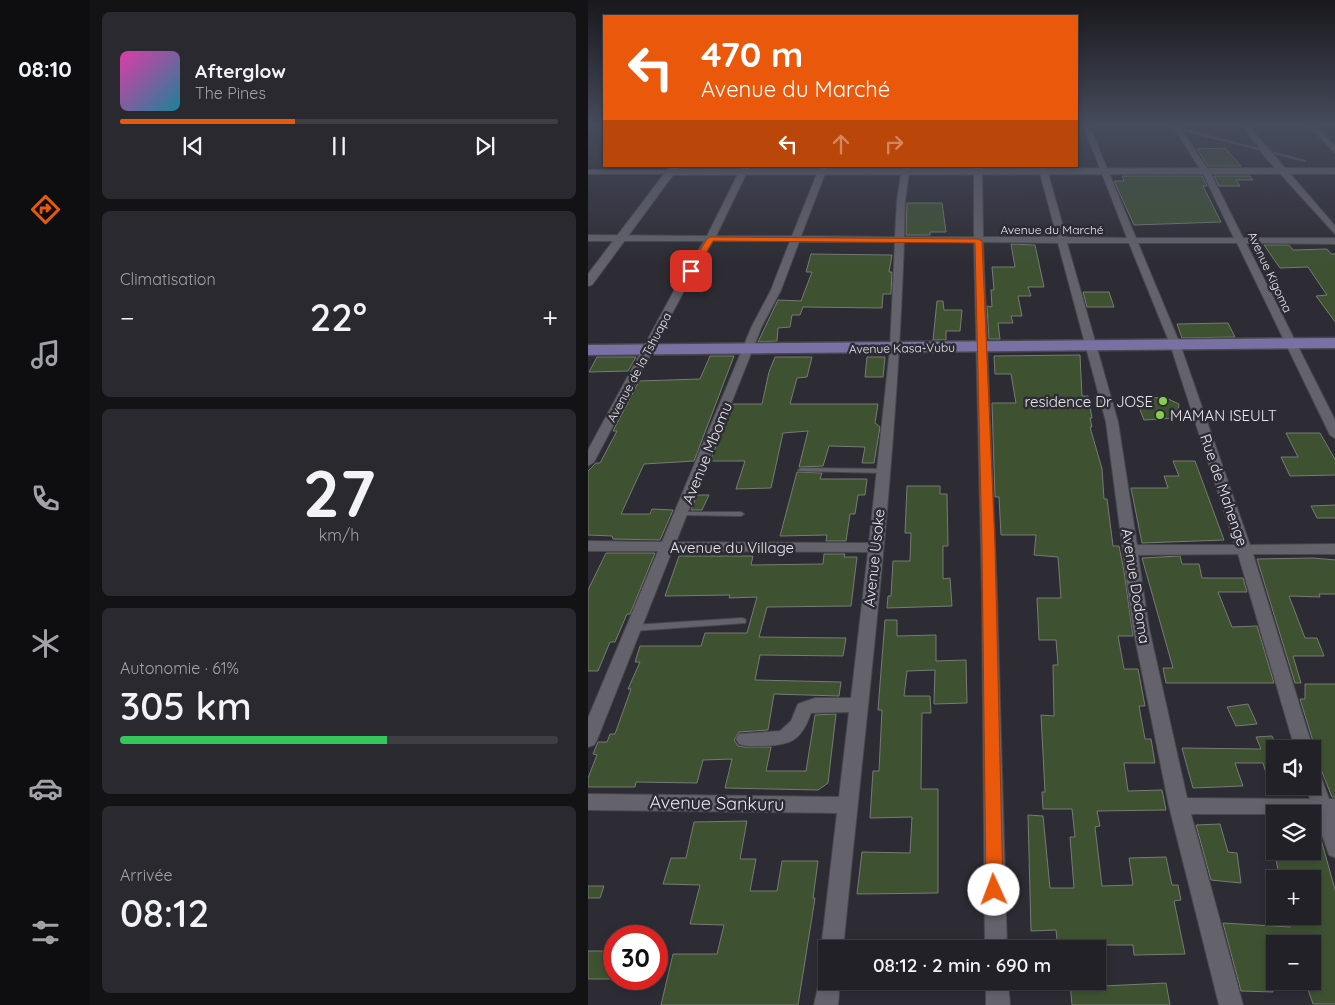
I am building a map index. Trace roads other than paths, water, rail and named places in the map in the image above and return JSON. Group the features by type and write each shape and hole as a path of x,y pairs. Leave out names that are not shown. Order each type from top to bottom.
{"main road":[{"name":"Avenue Kasa-Vubu","path":"588,350 1336,343"}],"street":[{"path":"590,174 625,172"},
{"path":"588,282 671,172"},
{"name":"Avenue de la Tshuapa","path":"588,462 681,287 710,239 743,172"},
{"name":"Avenue Mbomu","path":"588,740 748,350 796,240 822,172"},
{"name":"Avenue Usoke","path":"833,940 846,805 884,471 895,348 899,240 906,172"},
{"path":"978,172 978,241 988,546 996,940"},
{"name":"Avenue Dodoma","path":"1044,172 1112,422 1141,628 1179,806 1231,1005"},
{"name":"Rue de Mahenge","path":"1104,172 1175,344 1244,549 1301,740"},
{"path":"1196,172 1213,172"},
{"name":"Avenue Kigoma","path":"1206,172 1242,240 1290,344 1336,435"},
{"path":"1282,172 1336,233"},
{"name":"Avenue du Marché","path":"588,238 1336,241"},
{"name":"Avenue du Village","path":"588,546 876,548"},
{"path":"1130,550 1336,549"},
{"path":"745,739 784,738 798,724 804,709 815,705 858,705"},
{"path":"1321,793 1328,807 1336,849"},
{"name":"Avenue Sankuru","path":"588,802 846,805"},
{"path":"1179,806 1328,807"},
{"path":"826,1005 828,990"},
{"path":"998,990 998,1005"}],"lane":[{"path":"801,470 884,471"},
{"path":"682,514 741,514"},
{"path":"633,628 742,621"}],"place":[{"name":"residence Dr JOSE","path":"1163,401"},
{"name":"MAMAN ISEULT","path":"1160,415"}]}
